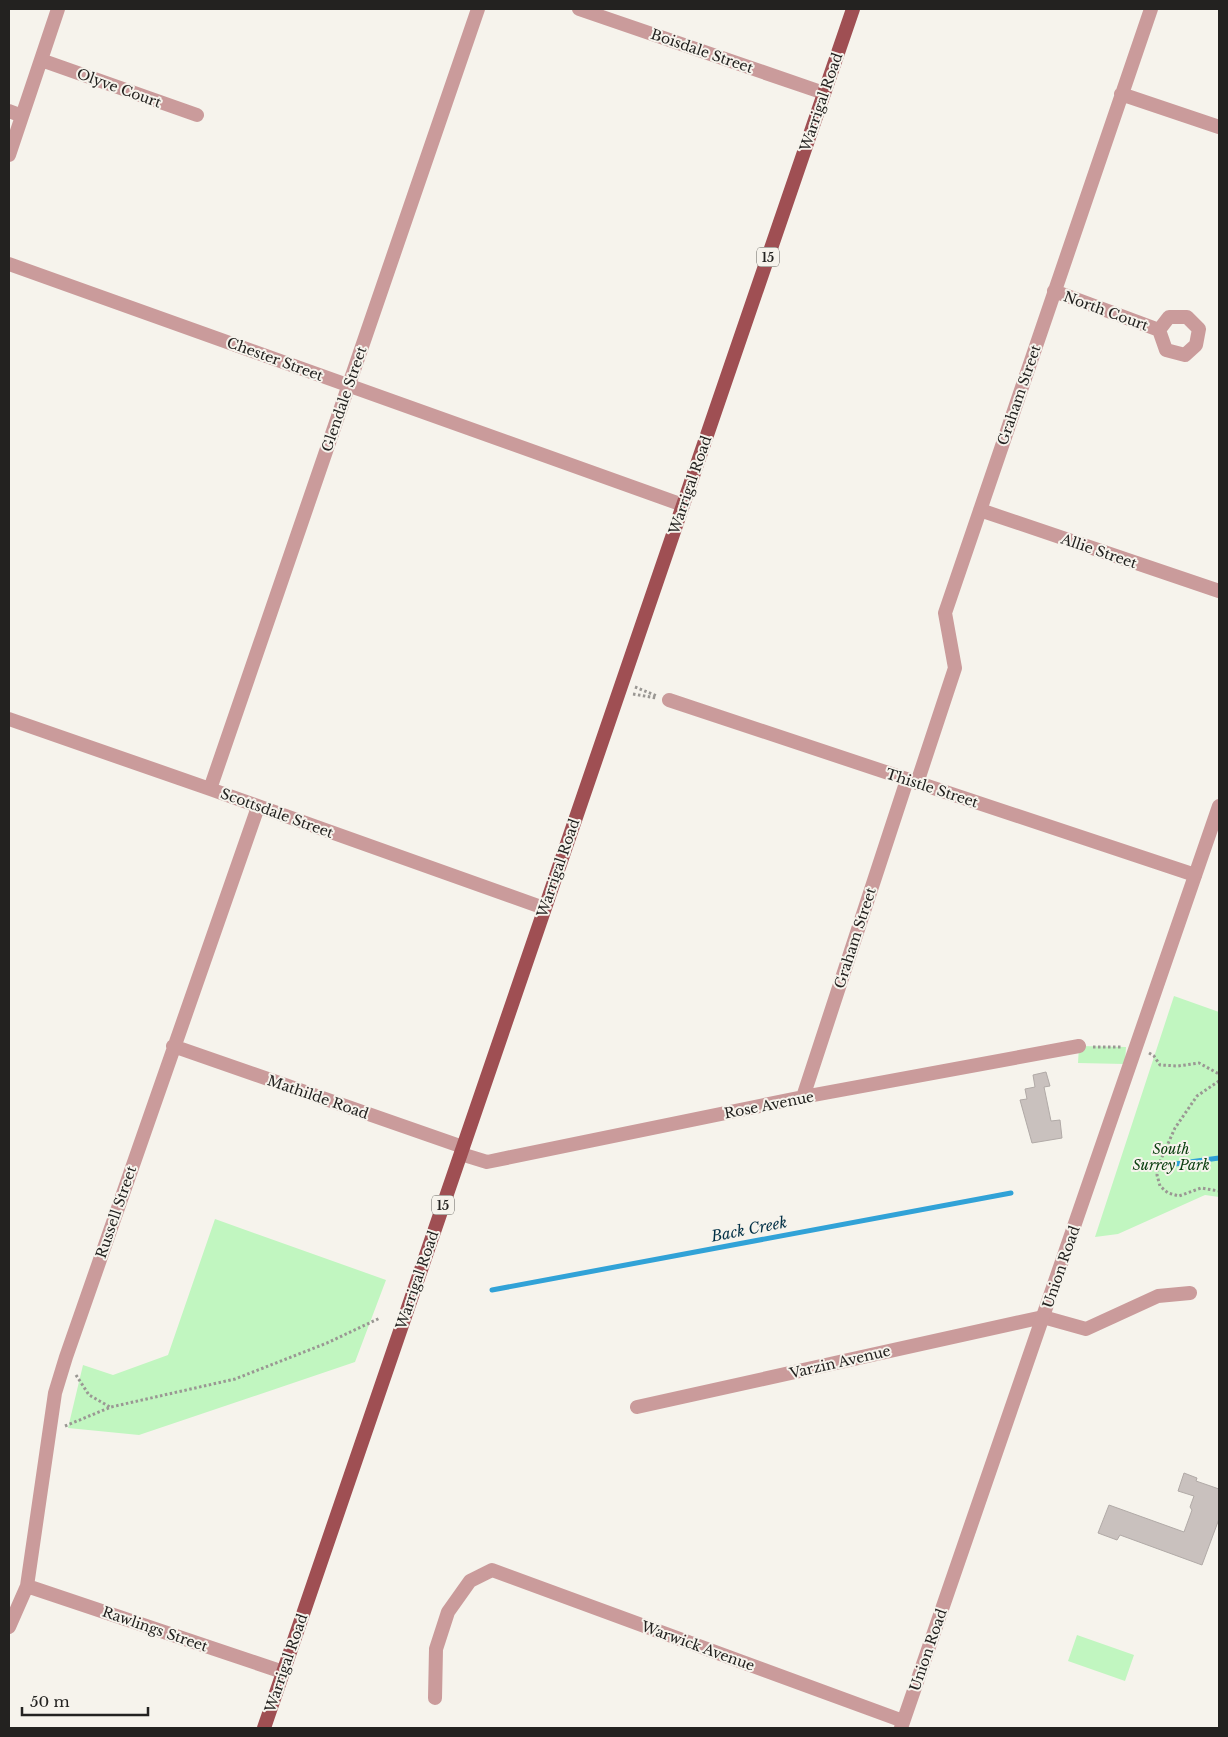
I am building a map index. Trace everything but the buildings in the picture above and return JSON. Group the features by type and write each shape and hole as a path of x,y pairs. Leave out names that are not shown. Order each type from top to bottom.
{"main road":[{"name":"Warrigal Road","path":"264,1728 853,9"}],"street":[{"path":"9,155 15,114 41,60 58,9"},
{"name":"Glendale Street","path":"210,789 478,9"},
{"name":"Boisdale Street","path":"579,9 824,93"},
{"name":"Graham Street","path":"803,1097 912,782 956,668 945,613 1151,9"},
{"name":"Olyve Court","path":"41,60 197,115"},
{"path":"1121,94 1219,127"},
{"name":"Chester Street","path":"9,264 683,505"},
{"name":"North Court","path":"1054,291 1159,330"},
{"name":"Allie Street","path":"980,510 1219,591"},
{"name":"Thistle Street","path":"669,700 1195,875"},
{"name":"Scottsdale Street","path":"9,719 544,908"},
{"name":"Russell Street","path":"9,1626 27,1586 55,1393 173,1046 258,806"},
{"name":"Union Road","path":"902,1725 1219,806"},
{"name":"Mathilde Road","path":"173,1046 462,1150"},
{"name":"Rose Avenue","path":"462,1150 487,1162 803,1097 1079,1046"},
{"path":"1044,1317 1086,1329 1158,1296 1190,1293"},
{"name":"Varzin Avenue","path":"637,1407 1044,1317"},
{"name":"Warwick Avenue","path":"436,1698 436,1649 448,1612 470,1581 492,1570 902,1725"},
{"name":"Rawlings Street","path":"27,1586 284,1672"}],"path":[{"path":"621,687 669,700"},
{"path":"621,687 669,700"},
{"path":"1079,1046 1137,1047 1154,1056 1160,1065 1178,1066 1199,1062 1219,1074"},
{"path":"1219,1081 1197,1096 1175,1128 1158,1166 1157,1174 1160,1186 1168,1193 1179,1196 1201,1188 1219,1191"},
{"path":"51,1431 111,1407 234,1379 327,1343 380,1318"},
{"path":"66,1357 89,1395 111,1407"}],"green space":[{"name":"South Surrey Park","path":"1174,996 1219,1012 1219,1197 1205,1195 1118,1234 1095,1237"},
{"path":"1079,1046 1126,1047 1125,1064 1078,1063"},
{"path":"215,1219 386,1280 355,1362 139,1435 68,1428 83,1365 113,1375 168,1355"},
{"path":"1077,1635 1134,1655 1125,1681 1068,1661"}],"waterway":[{"name":"Back Creek","path":"1175,1164 1219,1158"},
{"name":"Back Creek","path":"492,1290 1011,1193"}]}
